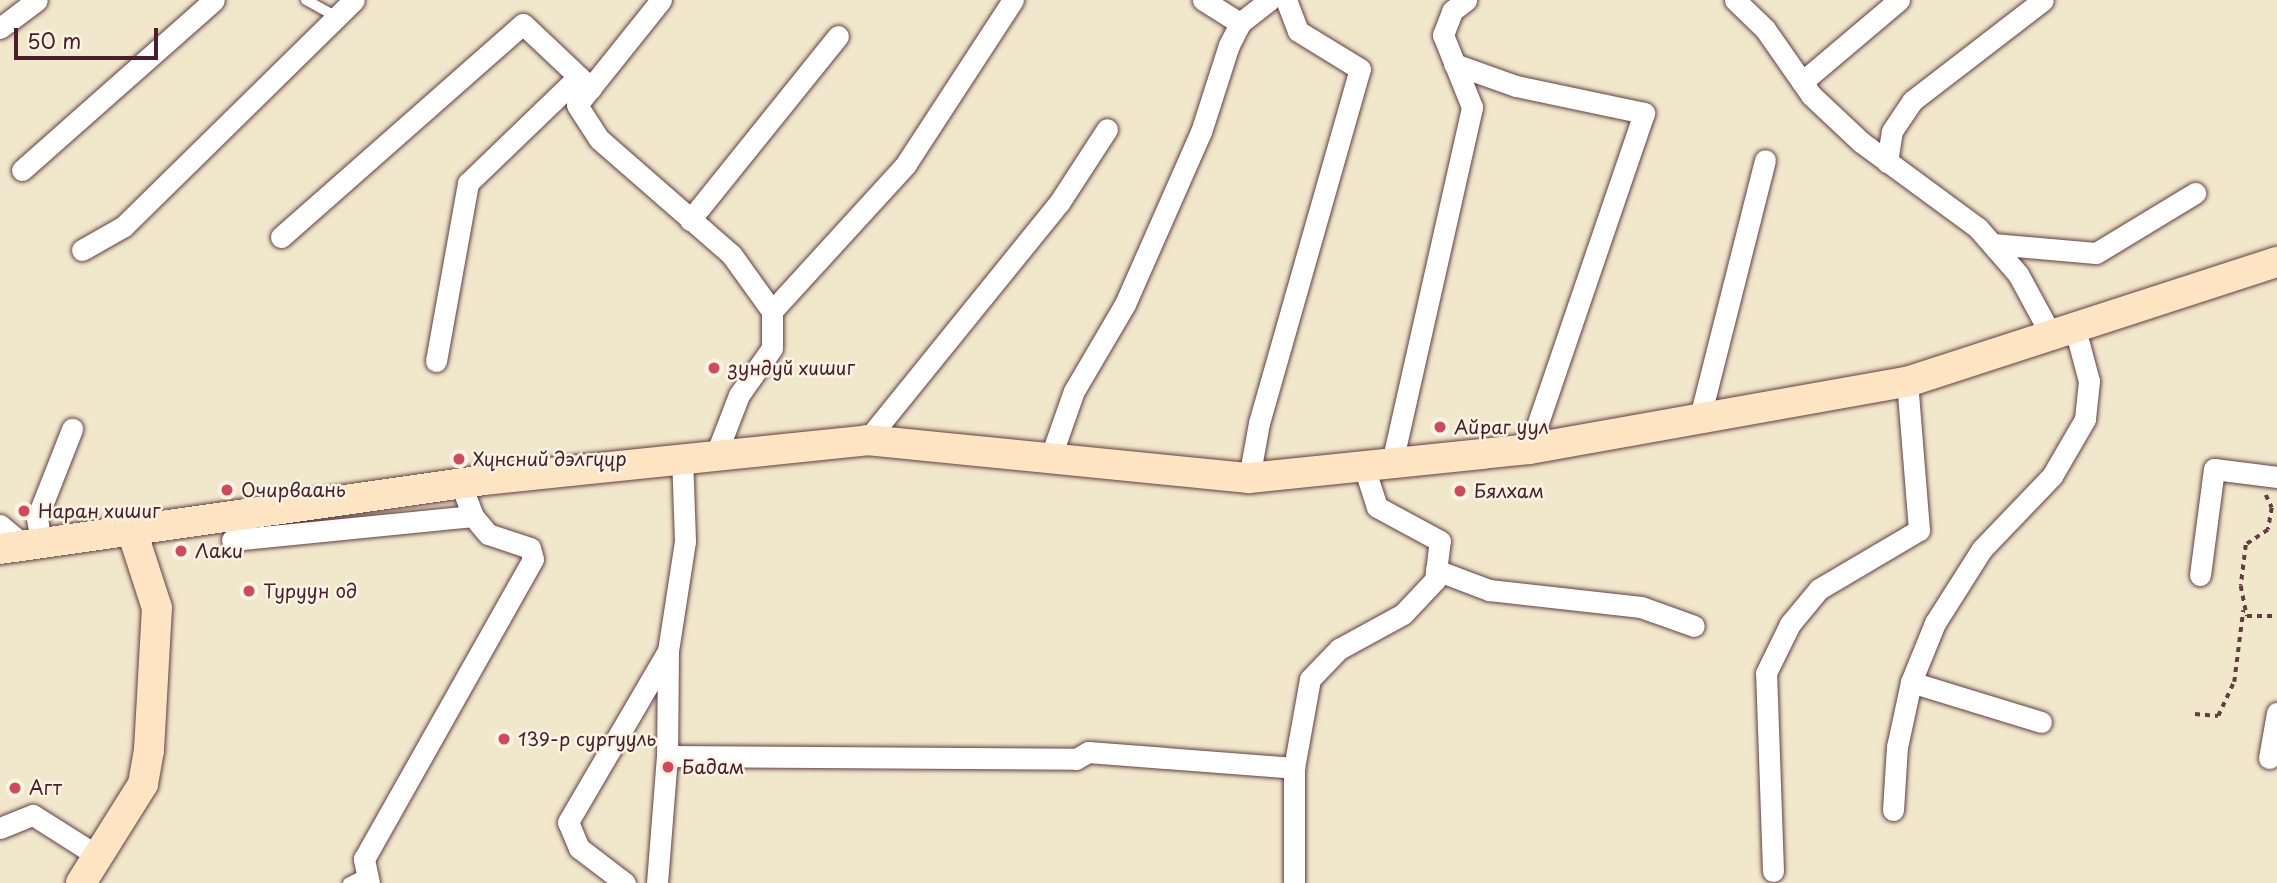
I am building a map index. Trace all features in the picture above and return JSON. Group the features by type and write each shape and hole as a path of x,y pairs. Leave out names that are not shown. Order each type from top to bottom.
{"main road":[{"path":"22,545 133,534 461,484 682,456 867,440 1249,478 1378,468 1529,449 1907,382 2062,329 2149,307 2277,262"},
{"path":"80,883 143,784 154,713 157,608 133,534"}],"street":[{"path":"0,28 37,0"},
{"path":"22,170 214,0"},
{"path":"82,250 124,226 354,0"},
{"path":"662,0 577,105 599,139 731,254 772,311 772,348 739,396 717,452"},
{"path":"772,311 906,164 1013,0"},
{"path":"1203,0 1240,23"},
{"path":"1050,458 1074,391 1125,304 1201,132 1240,23 1269,0"},
{"path":"1249,478 1259,423 1360,69 1298,31 1286,0"},
{"path":"1294,883 1294,768 1310,680 1339,649 1402,614 1435,580 1440,541 1377,507 1378,468 1472,107 1443,35 1452,11 1466,0"},
{"path":"1735,0 1765,29 1802,82 1887,162 1993,244 2062,329 2089,381 2085,419 2052,476 1982,549 1934,623 1911,682 1897,747 1893,810"},
{"path":"1802,82 1899,0"},
{"path":"1887,162 1892,131 1912,101 2043,0"},
{"path":"281,237 523,24 591,88"},
{"path":"690,220 838,36"},
{"path":"1454,64 1516,86 1644,113 1529,449"},
{"path":"436,361 468,183 575,80 591,88"},
{"path":"867,440 1059,202 1107,129"},
{"path":"1699,421 1765,160"},
{"path":"1993,244 2096,253 2196,193"},
{"path":"1773,871 1766,673 1790,624 1819,589 1919,530 1907,382"},
{"path":"0,525 22,545 37,519 72,429"},
{"path":"657,883 667,756 668,651 685,541 682,456"},
{"path":"2200,575 2214,469 2274,477"},
{"path":"360,880 370,847 533,559 530,548 488,534 473,516 461,484"},
{"path":"232,540 473,516"},
{"path":"1436,570 1489,590 1642,607 1694,626"},
{"path":"625,883 579,848 569,822 668,651"},
{"path":"1911,682 2041,722"},
{"path":"2269,758 2277,713"},
{"path":"667,756 1076,759 1088,752 1294,768"},
{"path":"0,828 33,816 96,855"}],"lane":[{"path":"306,0 337,17"}],"path":[{"path":"2195,714 2218,716 2234,682 2243,611 2241,558 2246,545 2268,530 2274,477"},
{"path":"2243,611 2259,619 2277,616"}],"place":[{"name":"зундуй хишиг","path":"714,368"},
{"name":"Айраг уул","path":"1440,427"},
{"name":"Хүнсний дэлгүүр","path":"459,459"},
{"name":"Очирваань","path":"227,490"},
{"name":"Бялхам","path":"1460,491"},
{"name":"Наран хишиг","path":"24,511"},
{"name":"Лаки","path":"181,551"},
{"name":"Туруун од","path":"249,591"},
{"name":"139-р сургууль","path":"504,739"},
{"name":"Бадам","path":"668,767"},
{"name":"Агт","path":"15,788"}]}
